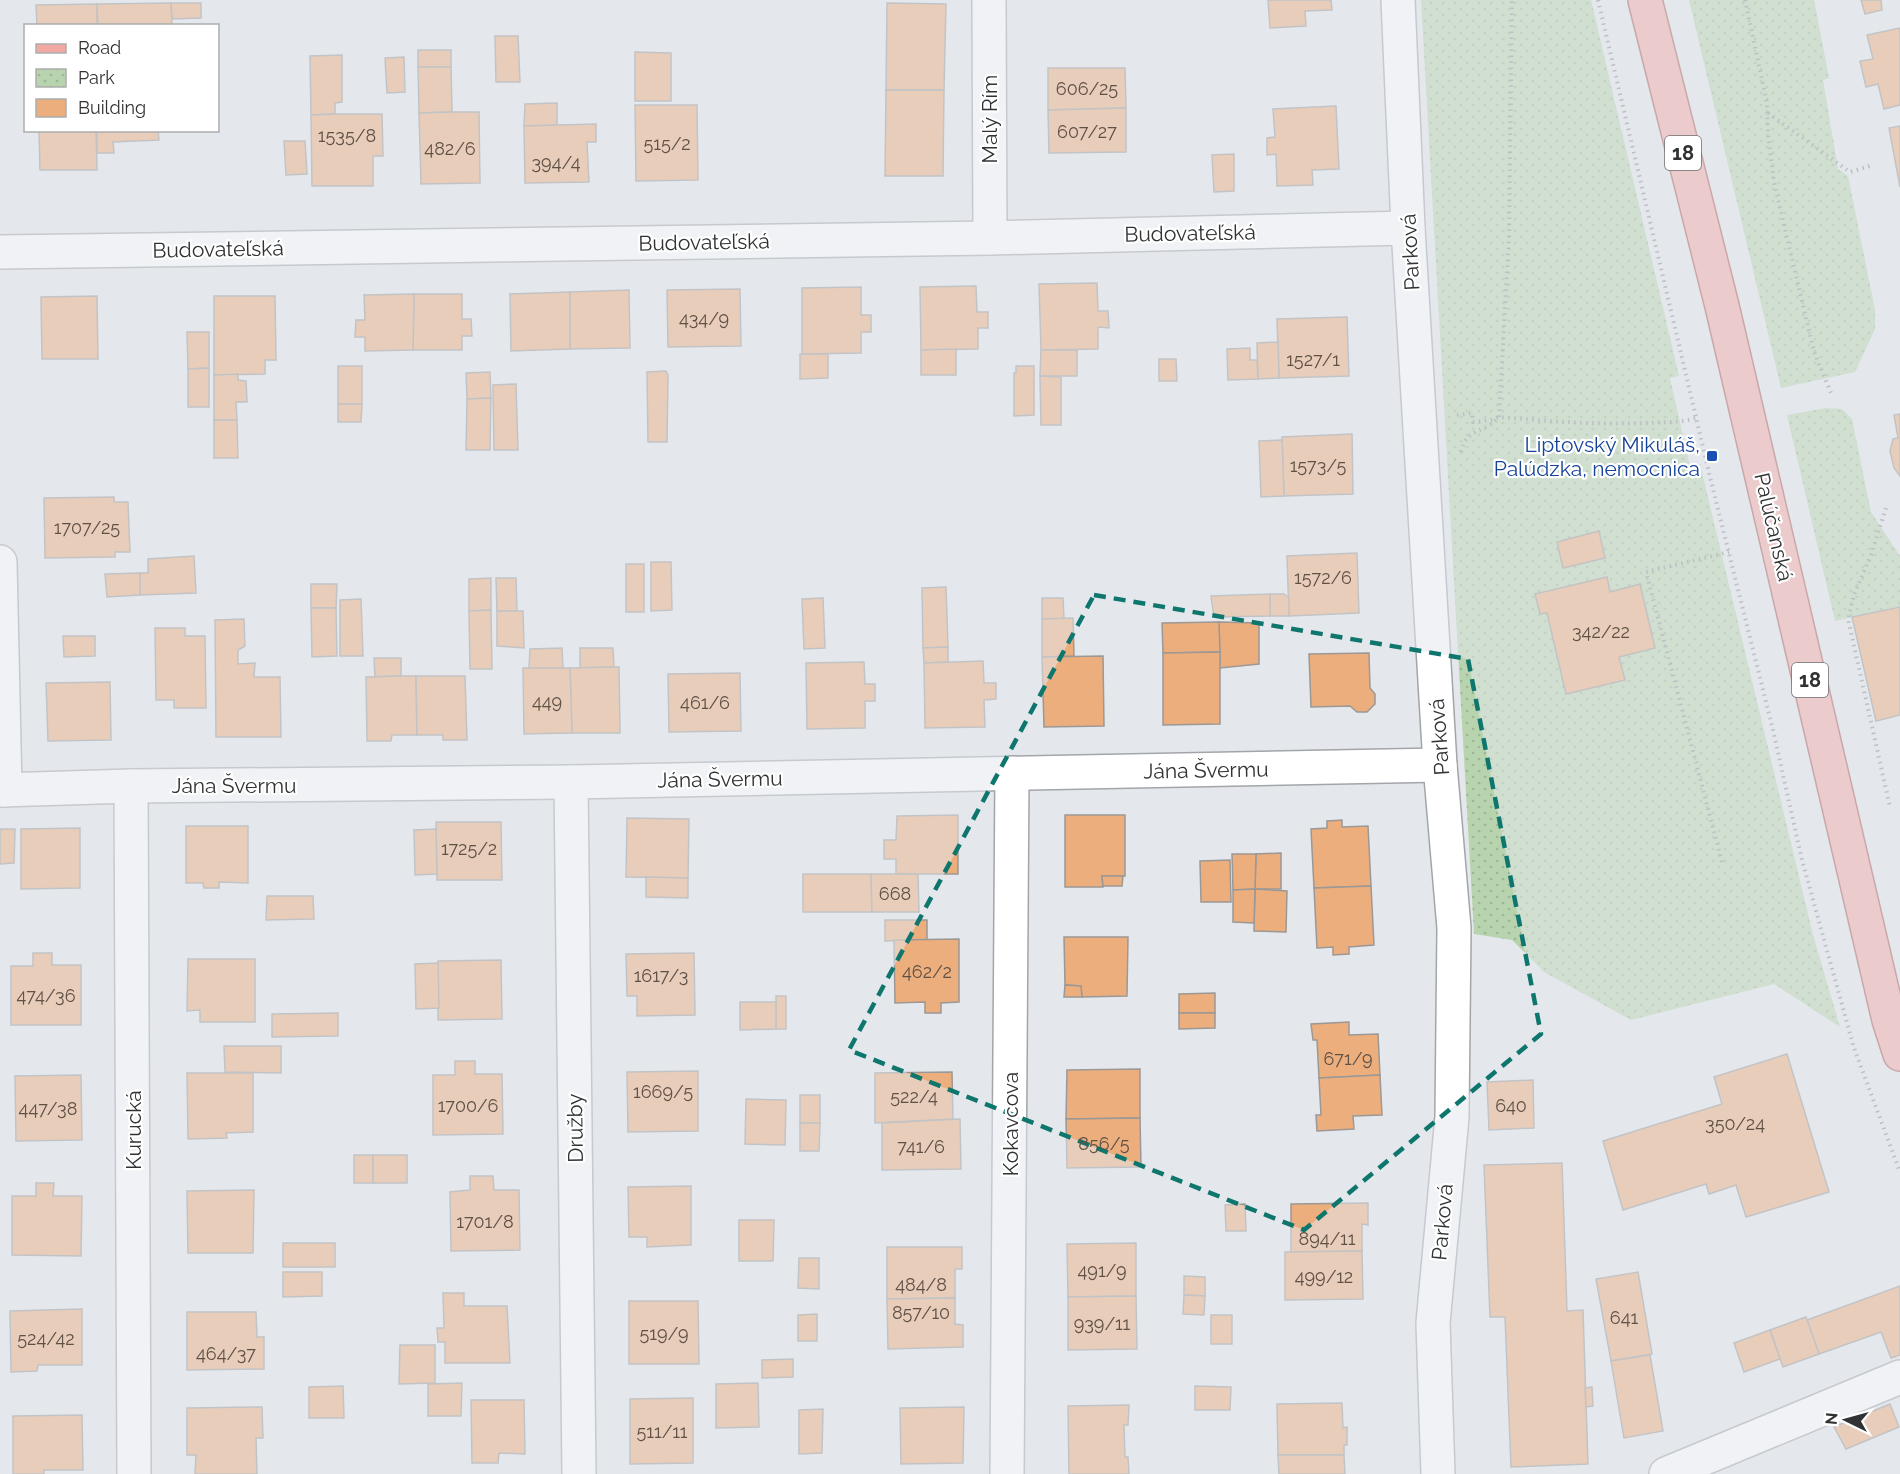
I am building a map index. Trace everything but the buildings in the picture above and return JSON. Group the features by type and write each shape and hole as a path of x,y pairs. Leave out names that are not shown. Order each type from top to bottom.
{"main road":[{"name":"Palúčanská","path":"1645,0 1722,306 1889,1020 1900,1054"}],"street":[{"name":"Malý Rím","path":"989,0 990,238"},
{"name":"Parková","path":"1398,0 1408,228 1440,765 1454,928 1452,1117 1433,1323 1438,1474"},
{"name":"Budovateľská","path":"0,252 990,238 1408,228"},
{"path":"0,562 2,790"},
{"name":"Jána Švermu","path":"2,790 131,786 570,782 1440,765"},
{"name":"Kokavcova","path":"1007,1474 1012,773"},
{"name":"Družby","path":"570,782 579,1474"},
{"name":"Kurucká","path":"131,786 134,1474"},
{"path":"1666,1474 1900,1377"}],"path":[{"path":"1512,0 1509,237 1499,417 1623,424 1684,421 1696,418"},
{"path":"1598,0 1802,860 1832,975 1854,1047 1900,1172"},
{"path":"1744,0 1767,103 1768,134 1776,193 1814,352 1832,393"},
{"path":"1767,113 1850,172 1873,165"},
{"path":"1886,508 1871,555 1854,595 1848,619 1890,807"},
{"path":"1722,862 1646,572 1729,552"}],"highlighted area":[{"path":"1094,595 1468,659 1541,1034 1304,1230 849,1050"}],"green space":[{"path":"1421,0 1591,0 1679,376 1670,378 1690,466 1700,464 1813,935 1840,1027 1774,984 1631,1020 1544,972 1512,940 1474,934"},
{"path":"1689,0 1814,0 1829,78 1823,80 1838,169 1848,176 1875,310 1875,329 1855,372 1781,388"},
{"path":"1826,408 1842,409 1852,419 1871,512 1900,556 1900,606 1835,621 1787,415"}],"place":[{"name":"Liptovský Mikuláš, Palúdzka, nemocnica","path":"1712,456"}]}
